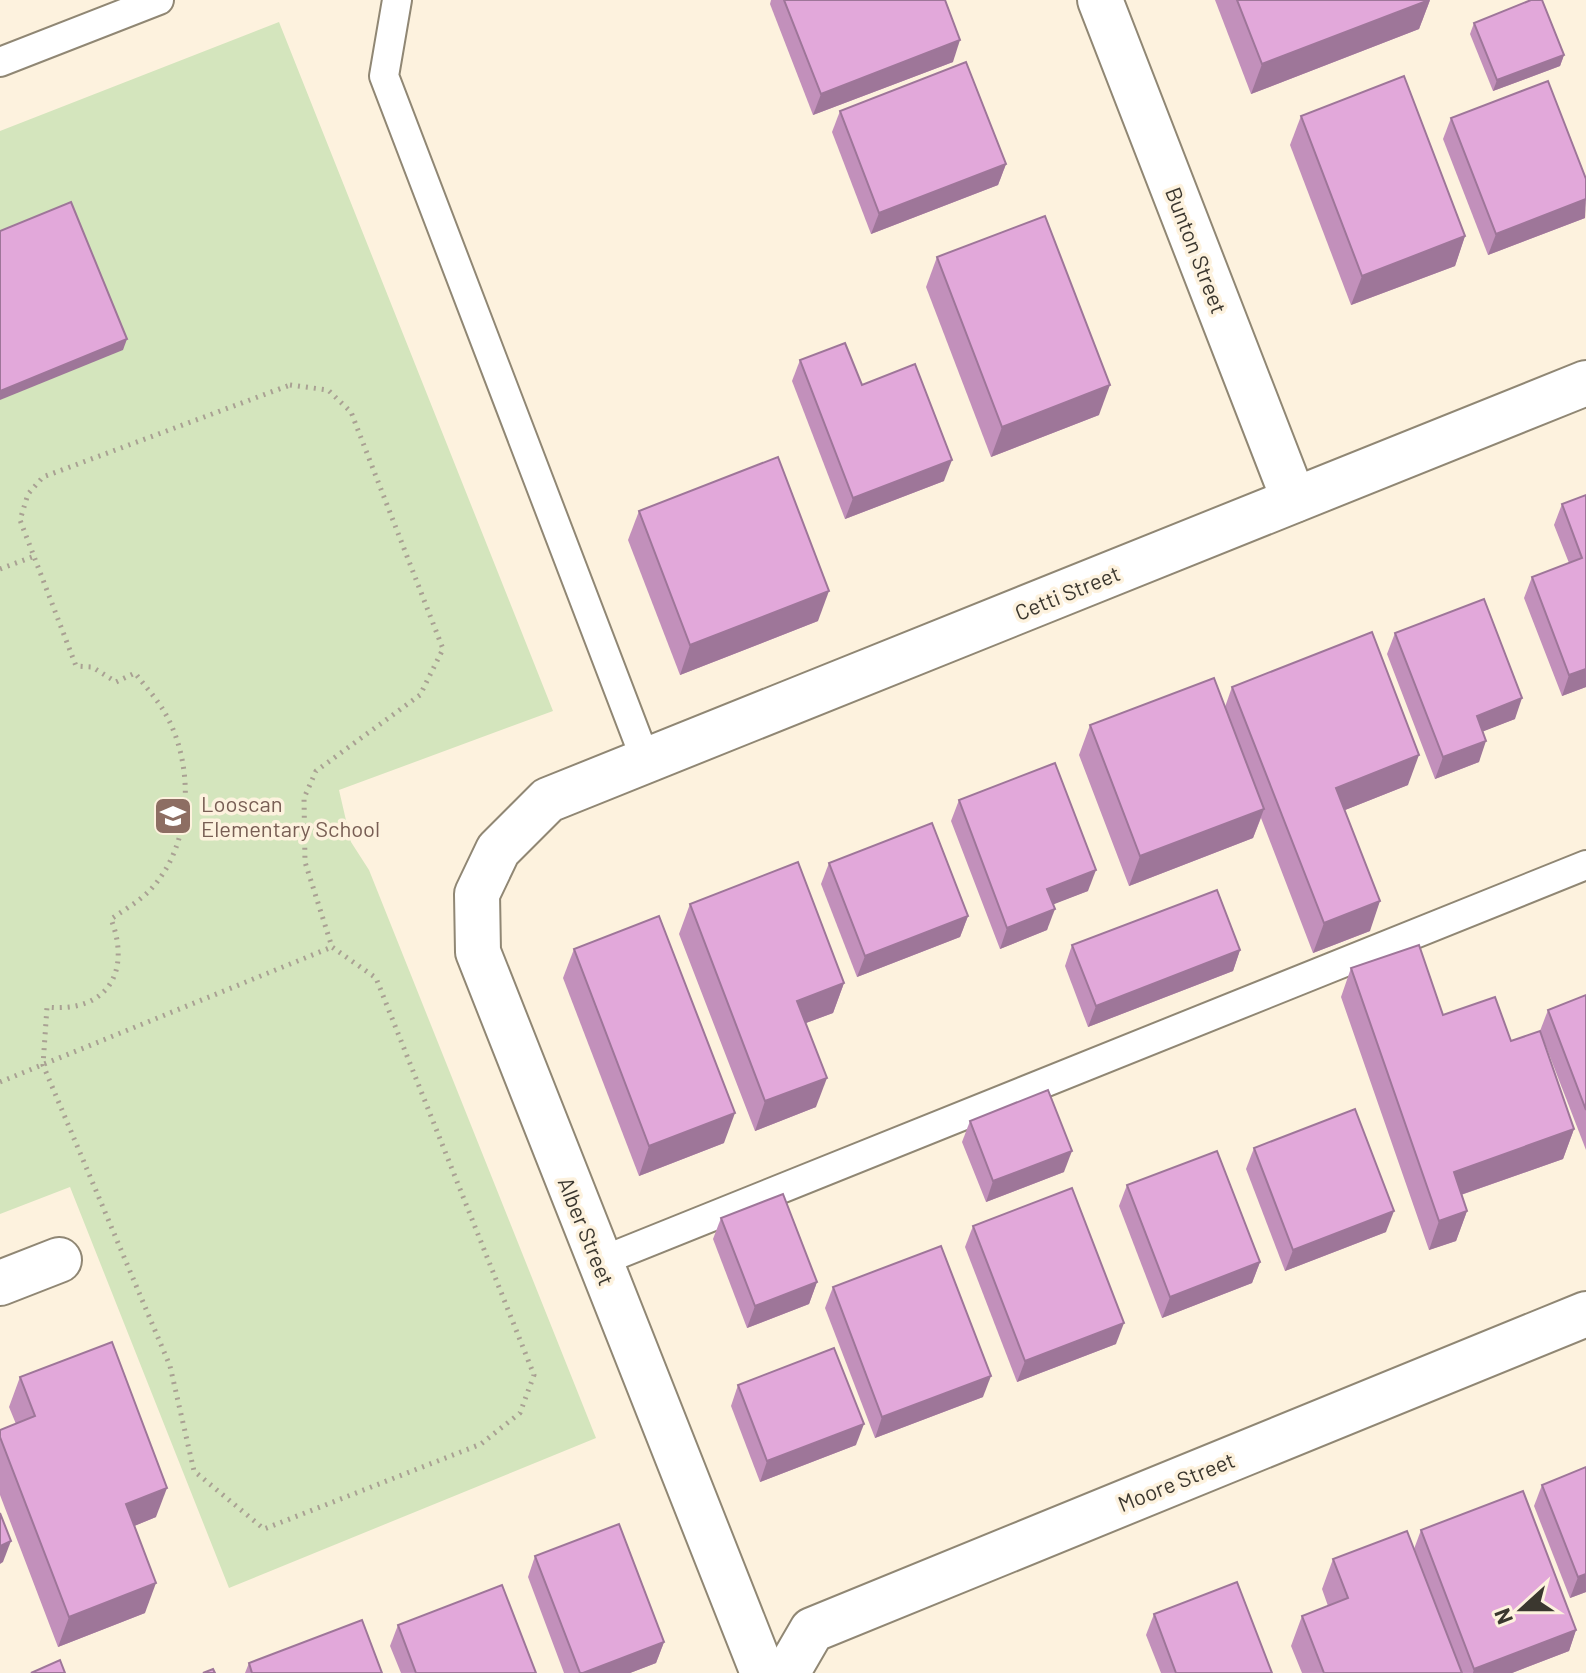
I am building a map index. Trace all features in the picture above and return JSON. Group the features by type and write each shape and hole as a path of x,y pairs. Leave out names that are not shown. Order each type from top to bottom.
{"street":[{"name":"Bunton Street","path":"1100,0 1294,500"},
{"name":"Cetti Street","path":"548,800 1586,383"},
{"name":"Alber Street","path":"548,800 498,850 477,894 478,952 763,1673"},
{"path":"0,1283 59,1260"},
{"name":"Moore Street","path":"787,1673 812,1630 1586,1314"}],"lane":[{"path":"0,62 159,0"},
{"path":"397,0 384,76 646,761"},
{"path":"599,1262 1586,865"}],"path":[{"path":"290,385 328,390 351,412 443,649 420,695 316,771 304,798 305,862 332,947 376,978 534,1375 520,1413 481,1444 264,1529 194,1471 170,1366 43,1065 47,1007 67,1009 86,1005 103,993 115,977 120,958 111,919 151,889 174,854 186,805 182,755 165,713 135,673 116,682 92,667 76,666 20,520 28,494 43,477 290,385"},
{"path":"0,569 32,557"},
{"path":"0,1082 332,947"}],"green space":[{"name":"Looscan Elementary School","path":"279,22 553,711 339,790 351,842 369,870 596,1438 229,1588 70,1187 0,1214 0,131"}],"building":[{"path":"784,0 945,0 960,40 821,94"},
{"path":"1237,0 1429,0 1262,64"},
{"path":"1531,0 1542,0 1564,55 1497,80 1474,23"},
{"path":"966,62 1006,164 879,213 840,111"},
{"path":"1404,76 1465,236 1362,276 1301,116"},
{"path":"1548,81 1586,179 1586,199 1496,234 1451,118"},
{"path":"71,202 127,339 0,391 0,231"},
{"path":"1045,216 1110,385 1002,427 937,257"},
{"path":"845,343 862,385 915,364 952,460 853,498 800,360"},
{"path":"778,457 829,591 690,645 639,511"},
{"path":"1586,495 1586,669 1569,675 1532,577 1582,558 1562,504"},
{"path":"1484,599 1522,698 1477,716 1486,741 1443,757 1395,633"},
{"path":"1372,632 1419,755 1336,788 1380,901 1324,923 1232,687"},
{"path":"1214,678 1264,809 1140,856 1090,725"},
{"path":"1055,763 1096,870 1047,889 1055,909 1007,928 959,800"},
{"path":"932,823 968,916 865,956 829,863"},
{"path":"798,862 844,983 797,1001 827,1078 765,1101 690,904"},
{"path":"1217,890 1240,950 1096,1006 1072,945"},
{"path":"659,916 735,1113 649,1146 574,949"},
{"path":"1419,945 1443,1015 1495,997 1511,1041 1540,1031 1574,1129 1454,1172 1467,1211 1439,1221 1351,968"},
{"path":"1586,995 1586,1110 1548,1010"},
{"path":"1048,1090 1072,1151 993,1181 970,1121"},
{"path":"1355,1109 1394,1211 1293,1250 1254,1148"},
{"path":"1217,1151 1260,1262 1170,1297 1127,1185"},
{"path":"1072,1188 1124,1323 1025,1361 973,1226"},
{"path":"783,1194 817,1282 755,1306 721,1218"},
{"path":"941,1246 991,1376 882,1417 833,1287"},
{"path":"112,1342 167,1488 126,1504 156,1583 69,1617 0,1437 0,1430 35,1416 20,1377"},
{"path":"834,1348 864,1424 767,1461 738,1385"},
{"path":"1586,1467 1586,1574 1578,1577 1542,1485"},
{"path":"1523,1491 1576,1630 1474,1669 1421,1530"},
{"path":"0,1513 11,1541 0,1546"},
{"path":"619,1524 664,1642 580,1673 535,1556"},
{"path":"1407,1531 1462,1673 1324,1673 1302,1616 1348,1598 1333,1559"},
{"path":"1237,1582 1272,1673 1176,1673 1154,1614"},
{"path":"502,1585 536,1673 416,1673 398,1625"},
{"path":"362,1620 382,1673 252,1673 249,1663"},
{"path":"60,1660 65,1673 31,1673"}],"place":[{"name":"Looscan Elementary School","path":"173,816"}]}
